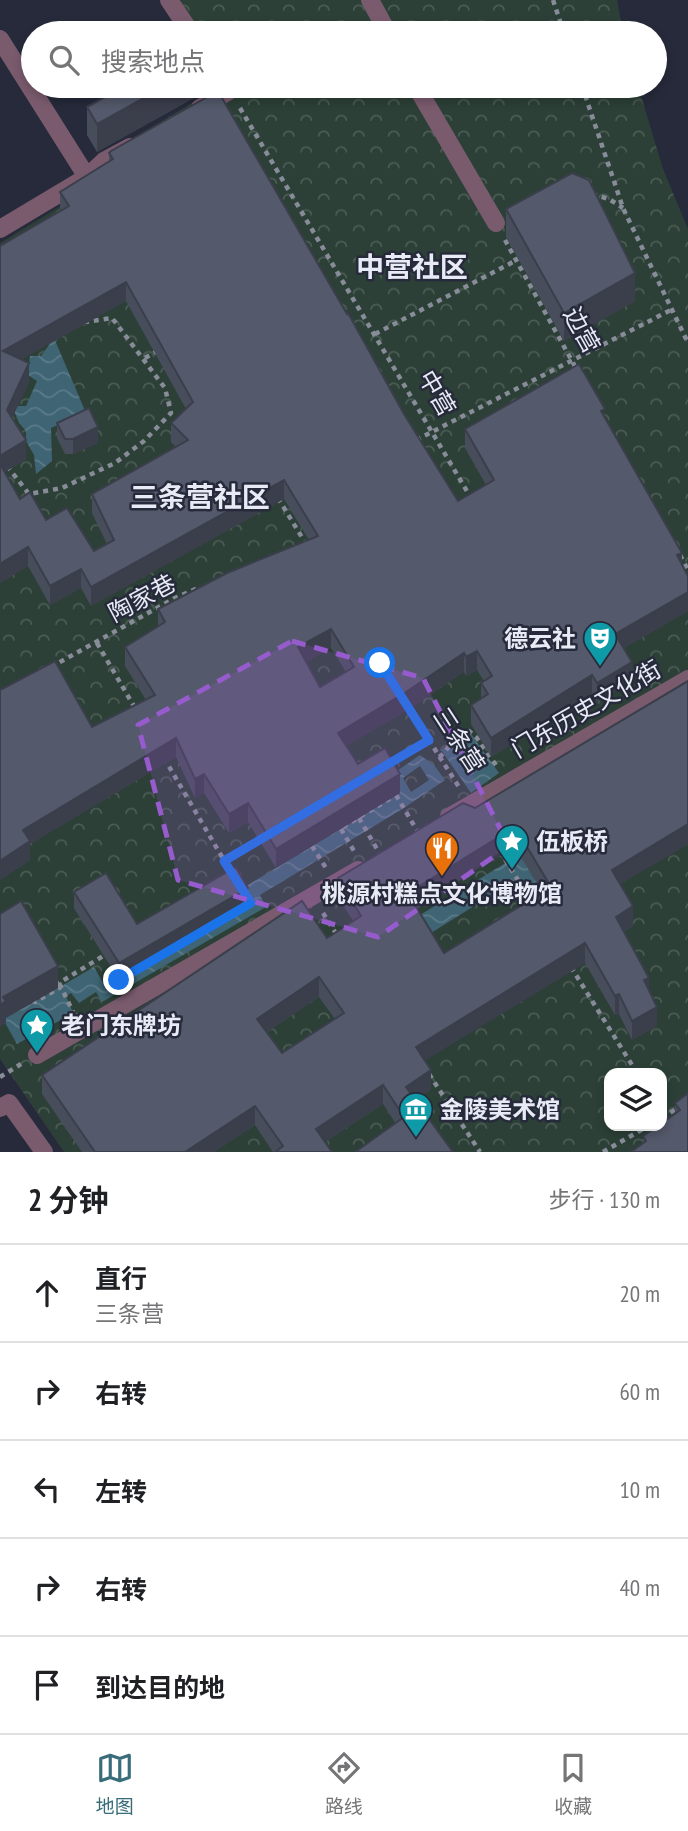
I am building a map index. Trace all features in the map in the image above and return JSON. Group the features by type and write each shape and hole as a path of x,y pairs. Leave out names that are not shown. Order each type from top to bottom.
{"street":[{"path":"169,0 183,21"},
{"path":"370,0 381,21"},
{"path":"0,39 21,72"},
{"path":"37,98 87,177"},
{"path":"183,117 218,98"},
{"path":"423,98 496,223"},
{"path":"0,229 87,177 104,161 148,136"},
{"name":"门东历史文化街","path":"419,835 688,679"},
{"path":"37,1055 382,856"},
{"path":"5,1106 44,1152"}],"path":[{"path":"552,0 560,21"},
{"name":"中营","path":"233,98 473,502"},
{"path":"586,98 623,208 688,343"},
{"path":"582,191 609,199 623,208"},
{"name":"边营","path":"375,334 515,261 578,373"},
{"path":"407,445 671,310"},
{"path":"5,461 29,494 62,488 115,463 144,441 171,413 165,388 145,358 112,318 86,321 79,325"},
{"path":"145,358 164,348"},
{"path":"274,491 312,554"},
{"path":"286,514 299,507"},
{"path":"293,548 305,542"},
{"path":"675,547 688,570"},
{"name":"陶家巷","path":"48,668 175,598 210,583"},
{"path":"97,642 136,711"},
{"path":"586,691 606,725"},
{"name":"三条营","path":"401,696 470,804"},
{"path":"439,757 456,735 469,731 477,738 507,782"},
{"path":"380,767 429,740"},
{"path":"163,757 237,882"},
{"path":"391,787 419,835"},
{"path":"334,833 396,795"},
{"path":"359,819 382,856"},
{"path":"341,830 348,842"},
{"path":"224,861 269,834"},
{"path":"303,851 320,841"},
{"path":"495,843 535,908"},
{"path":"313,847 320,859"},
{"path":"221,882 233,875"},
{"path":"246,896 264,925"},
{"path":"312,897 343,944"},
{"path":"163,954 251,903"},
{"path":"82,1030 59,983 117,947"},
{"path":"569,962 634,1068"},
{"path":"112,984 130,974"},
{"path":"28,990 35,1002 61,987"},
{"path":"427,1071 480,1152"},
{"path":"667,1113 688,1101"},
{"path":"667,1123 674,1133"},
{"path":"603,1152 639,1131"}],"highlighted area":[{"path":"292,641 423,678 509,846 378,937 178,880 138,725"}],"green space":[{"path":"182,0 617,0 621,21 172,21 165,9"},
{"path":"200,98 642,98 663,169 688,229 688,1152 64,1152 0,1059 0,243 92,187 82,169"}],"water":[{"path":"54,338 86,413 51,428 52,461 36,474 34,455 26,441 26,431 19,423 12,406 26,406 37,381 28,375 30,356 41,356"},
{"path":"688,692 553,910 541,918 517,879 431,933 420,915 507,862 477,815"},
{"path":"469,731 499,773 471,793 441,750"},
{"path":"420,755 434,765 445,780 404,808 260,895 266,907 102,1002 96,992 79,1003 71,993 66,996 73,1013 17,1044 0,1014 0,966 5,963 29,1005 94,967 106,988 250,904 241,889 400,793 394,773","holes":["420,766 429,780 411,792 403,778"]}],"building":[{"path":"103,98 144,98 97,124 87,107"},
{"path":"206,98 222,98 404,414 458,501 494,480 465,429 579,364 605,409 601,411 682,553 677,555 688,576 688,592 615,634 632,662 597,683 592,675 491,738 471,705 488,694 481,683 492,676 477,651 466,657 464,653 338,733 358,764 385,748 400,774 276,849 248,803 229,814 204,774 195,779 176,738 23,830 30,841 0,861 0,690 55,661 92,727 155,695 125,647 165,622 158,609 227,573 318,536 284,480 91,587 81,569 50,586 28,547 0,564 0,464 20,499 30,492 46,520 67,508 94,551 114,540 92,494 188,440 171,423 193,402 126,282 3,351 29,363 7,410 26,440 0,456 0,246 69,206 60,192 113,159 109,153","holes":["331,629 354,667 320,687 298,647"]},
{"path":"572,173 589,180 635,273 564,313 506,209"},
{"path":"89,408 98,427 73,439 65,439 57,423"},
{"path":"688,681 688,824 612,870 633,906 616,917 649,978 644,980 657,1007 632,1021 619,994 615,996 585,943 416,1047 431,1070 406,1087 453,1152 355,1152 404,1117 383,1085 316,1129 332,1152 275,1152 283,1146 255,1106 185,1152 95,1152 42,1075 302,901 327,938 361,916 338,878 463,803 475,808","holes":["515,827 551,887 444,953 408,893","319,977 344,1013 282,1053 257,1019"]},
{"path":"236,867 248,888 119,963 74,892 106,873 137,924"},
{"path":"21,901 58,966 3,997 6,1001 0,1005 0,914"},
{"path":"688,1093 688,1152 631,1152 646,1141 643,1136 650,1131 667,1131 667,1119 680,1110 675,1103"}],"place":[{"name":"德云社","path":"600,668"},
{"name":"伍板桥","path":"512,871"},
{"name":"桃源村糕点文化博物馆","path":"442,878"},
{"name":"老门东牌坊","path":"37,1055"},
{"name":"金陵美术馆","path":"416,1139"}],"district":[{"name":"中营社区","path":"412,266"},
{"name":"三条营社区","path":"200,496"}],"route":[{"path":"119,980 251,903 224,861 429,740 380,663"}]}
